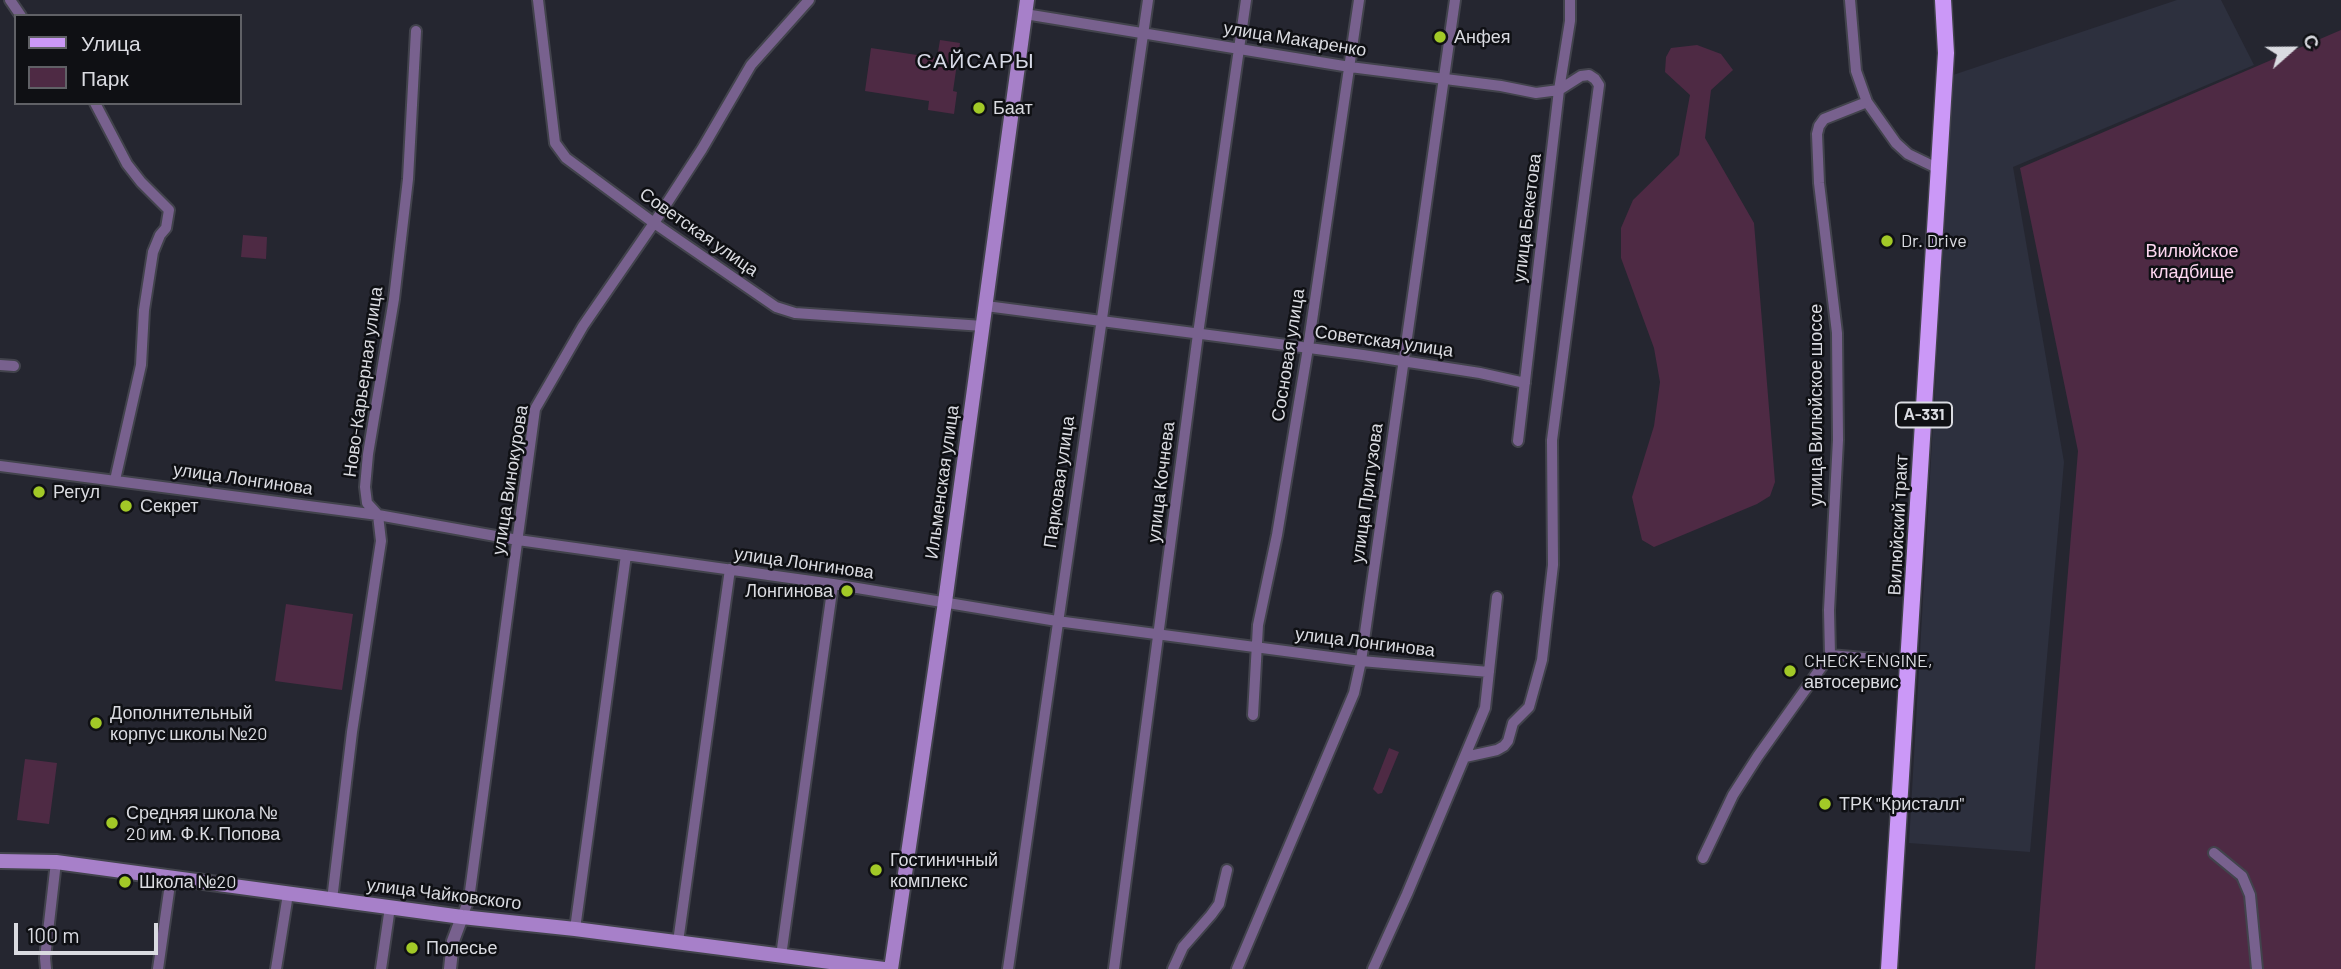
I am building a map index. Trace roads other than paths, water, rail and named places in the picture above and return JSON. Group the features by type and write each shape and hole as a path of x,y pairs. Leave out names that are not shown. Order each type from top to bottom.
{"main road":[{"name":"Вилюйский тракт","path":"1889,969 1946,53 1944,0"},
{"name":"Ильменская улица","path":"891,969 945,602 1026,7"},
{"name":"улица Чайковского","path":"0,861 56,862 462,918 575,929 884,969"}],"street":[{"name":"Советская улица","path":"538,0 555,143 566,158 654,223 776,307 795,313 983,326"},
{"name":"улица Винокурова","path":"462,918 469,899 536,410 583,326 702,149 751,65 809,0"},
{"name":"Парковая улица","path":"1008,969 1148,0"},
{"name":"улица Кочнева","path":"1114,969 1198,334 1246,0"},
{"name":"Сосновая улица","path":"1253,715 1258,625 1277,535 1308,348 1359,0"},
{"name":"улица Притузова","path":"1237,969 1351,700 1360,661 1455,0"},
{"name":"улица Бекетова","path":"1518,441 1559,90 1570,21 1570,0"},
{"path":"1850,0 1856,71 1867,102 1896,143 1908,153 1939,169"},
{"name":"улица Макаренко","path":"1026,7 1239,49 1350,67 1444,78 1536,93 1559,90"},
{"name":"Ново-Карьерная улица","path":"332,900 352,732 382,541 378,515 367,503 365,487 394,299 408,178 416,31"},
{"path":"1465,757 1497,750 1508,741 1513,723 1529,707 1533,697 1546,638 1553,565 1552,440 1599,85 1589,75 1581,76 1559,90"},
{"name":"улица Вилюйское шоссе","path":"1830,656 1829,610 1838,440 1837,333 1819,183 1816,134 1824,119 1867,102"},
{"path":"96,105 127,164 169,210 166,228 153,251 144,310 141,365 115,480"},
{"name":"Советская улица","path":"986,306 1308,348 1480,373 1525,383"},
{"path":"0,365 15,366"},
{"name":"улица Лонгинова","path":"0,466 378,515 518,540 833,584 1057,621 1360,661 1489,672"},
{"path":"575,929 626,555"},
{"path":"678,942 730,569"},
{"path":"781,956 833,584"},
{"path":"1373,969 1485,708 1497,597"},
{"path":"1703,858 1740,783 1830,656 1909,662"},
{"path":"2214,853 2242,876 2250,895 2257,969"},
{"path":"46,969 56,862"},
{"path":"1173,969 1183,947 1219,904 1227,870"},
{"path":"158,969 171,877"},
{"path":"276,969 288,894"},
{"path":"381,969 390,907"},
{"path":"450,969 453,941 462,918"}],"place":[{"name":"Анфея","path":"1440,37"},
{"name":"Баат","path":"979,108"},
{"name":"Dr. Drive","path":"1887,241"},
{"name":"Регул","path":"39,492"},
{"name":"Секрет","path":"126,506"},
{"name":"Лонгинова","path":"847,591"},
{"name":"CHECK-ENGINE, автосервис","path":"1790,671"},
{"name":"Дополнительный корпус школы №20","path":"96,723"},
{"name":"ТРК \"Кристалл\"","path":"1825,804"},
{"name":"Средняя школа № 20 им. Ф.К. Попова","path":"112,823"},
{"name":"Гостиничный комплекс","path":"876,870"},
{"name":"Школа №20","path":"125,882"},
{"name":"Полесье","path":"412,948"}],"district":[{"name":"САЙСАРЫ","path":"976,61"}],"park label":[{"name":"Вилюйское кладбище","path":"2192,261"}]}
